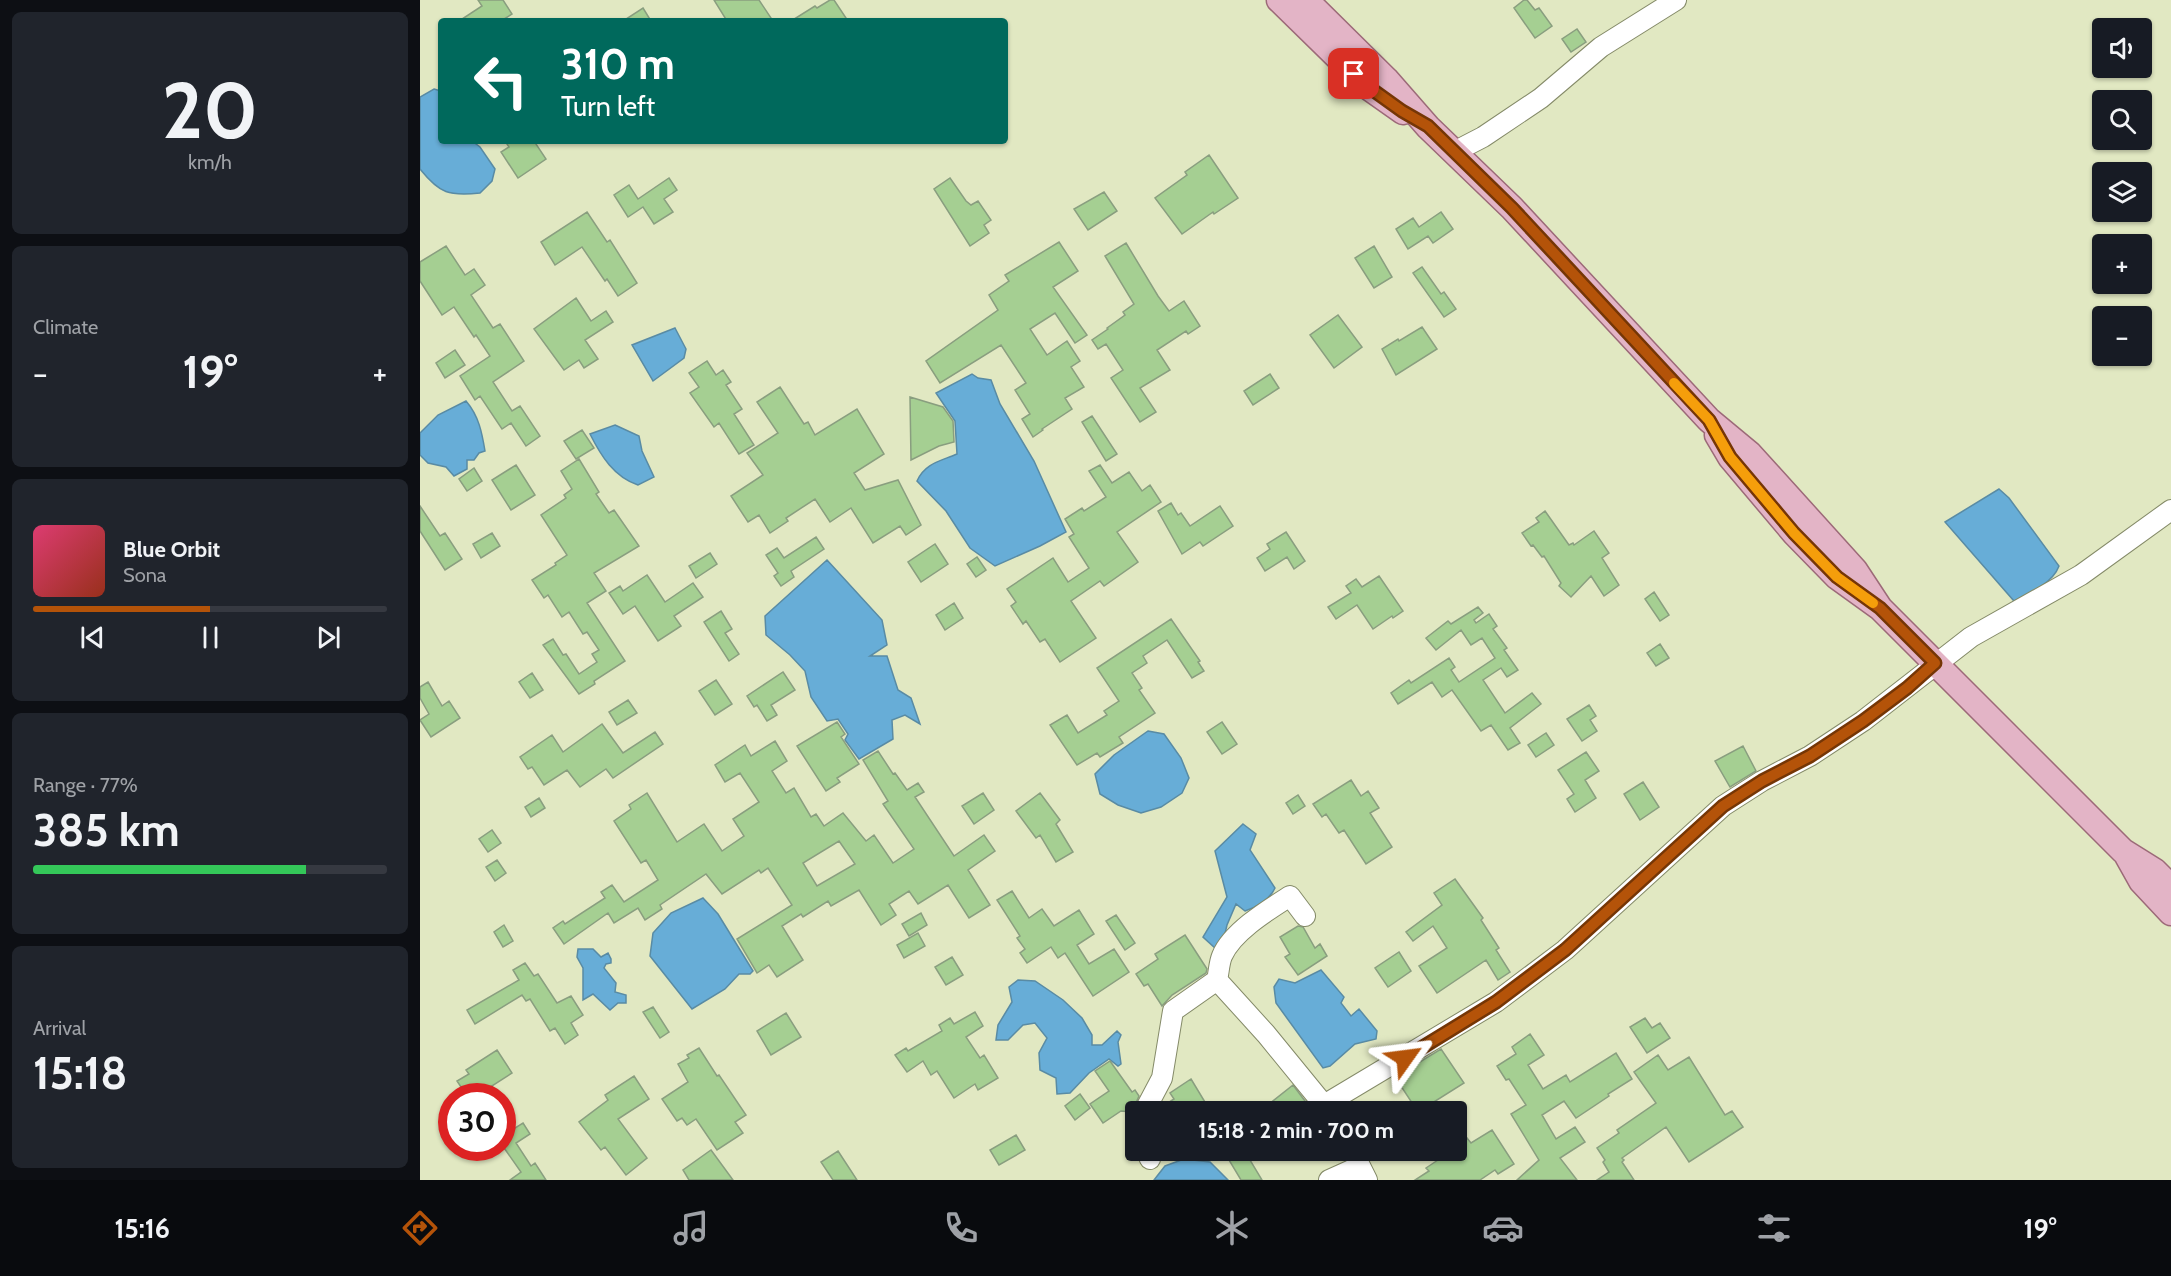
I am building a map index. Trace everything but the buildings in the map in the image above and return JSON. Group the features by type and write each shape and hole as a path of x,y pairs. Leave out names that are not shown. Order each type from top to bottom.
{"main road":[{"path":"1279,0 1370,88 1428,126"},
{"path":"1306,0 1386,79 1428,126 1512,208 1709,420 1750,454 1855,570 1880,608 2123,851 2141,881 2171,913"},
{"path":"2123,851 2155,870 2171,887"}],"street":[{"path":"1454,152 1483,137 1541,98 1601,47 1676,0"},
{"path":"1337,1101 1496,1002 1565,950 1723,806 1762,781 1810,756 1863,721 1971,637 2081,575 2171,510"},
{"path":"1150,1101 1162,1078 1173,1011 1217,980 1221,957 1231,940 1290,896 1305,916"},
{"path":"1217,980 1266,1034 1320,1101"},
{"path":"1358,1161 1365,1176"},
{"path":"1329,1180 1349,1171 1365,1176"}],"water":[{"path":"434,89 438,90 438,144 476,144 495,169 492,181 480,193 446,192 433,184 420,169 420,97"},
{"path":"675,328 686,349 684,358 653,381 632,345"},
{"path":"972,374 978,378 991,380 1000,404 1034,461 1066,532 995,566 970,548 946,511 917,481 929,466 957,454 955,421 936,393"},
{"path":"466,401 477,419 485,451 479,453 474,460 467,460 467,469 454,476 446,467 428,463 420,455 420,433 438,415"},
{"path":"615,425 639,436 642,451 654,477 638,485 622,477 604,458 590,434"},
{"path":"1999,489 2009,498 2059,566 2046,583 2014,601 1945,522"},
{"path":"827,560 882,620 887,645 870,656 887,656 898,690 911,698 920,724 905,715 892,720 893,739 859,759 845,740 848,734 838,719 827,721 811,697 805,671 766,635 765,616"},
{"path":"1148,731 1164,734 1181,758 1189,778 1182,793 1161,807 1141,813 1118,805 1100,794 1095,774 1114,755"},
{"path":"1243,824 1256,834 1250,850 1275,888 1266,900 1245,911 1236,904 1223,942 1215,948 1203,937 1227,897 1215,851"},
{"path":"703,898 718,914 753,971 750,974 739,974 725,989 692,1009 650,956 653,933 671,913"},
{"path":"578,949 593,949 601,957 608,953 611,963 606,964 604,968 616,983 615,992 626,995 626,1003 618,1003 610,1010 593,994 583,1000 583,968 577,957"},
{"path":"1321,970 1344,997 1341,1003 1351,1016 1359,1009 1377,1031 1376,1039 1355,1044 1330,1066 1323,1068 1276,1003 1274,987 1279,979 1295,983"},
{"path":"1018,980 1035,981 1063,1000 1082,1018 1092,1035 1092,1045 1102,1045 1117,1031 1121,1035 1118,1042 1121,1064 1118,1066 1109,1059 1089,1073 1070,1093 1057,1094 1056,1078 1040,1070 1039,1053 1047,1038 1035,1023 1023,1025 1008,1040 996,1040 998,1025 1012,1002 1009,987"},
{"path":"1179,1161 1210,1162 1228,1180 1154,1180 1165,1166"}],"slow traffic":[{"path":"1674,383 1709,420 1730,457 1794,533 1837,577 1873,603"}],"route":[{"path":"1354,74 1402,111 1428,126 1512,208 1709,420 1730,457 1794,533 1837,577 1880,608 1935,663 1907,688 1863,721 1810,756 1762,781 1723,806 1565,950 1496,1002 1405,1058"}]}
